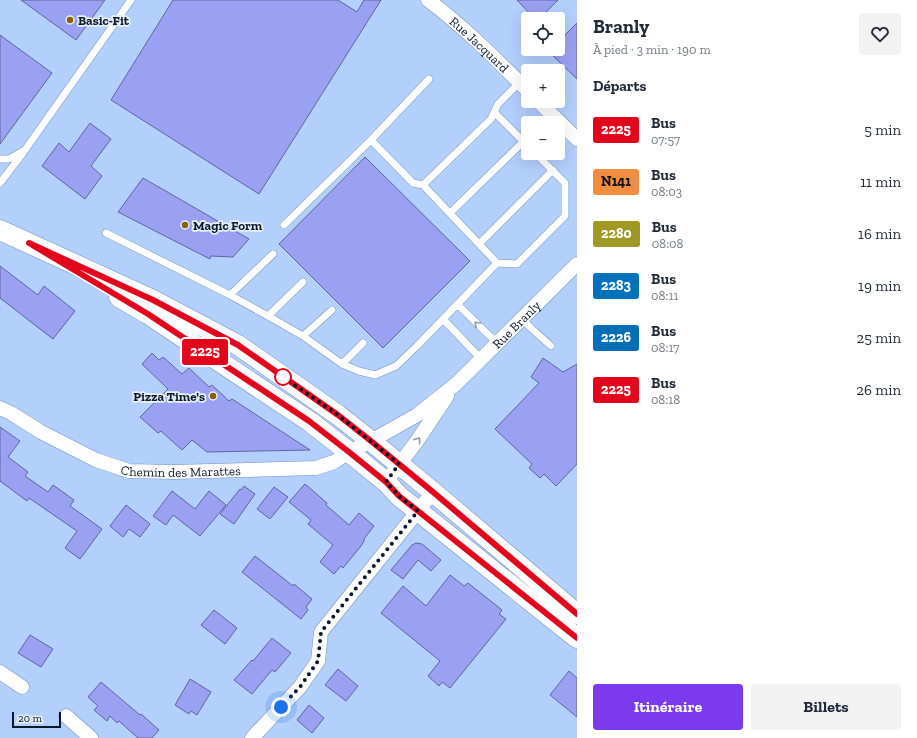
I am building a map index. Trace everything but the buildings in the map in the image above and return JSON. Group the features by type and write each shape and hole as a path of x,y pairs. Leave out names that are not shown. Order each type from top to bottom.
{"main road":[{"path":"0,230 153,300 238,345 338,415 371,441 577,614"},
{"path":"29,243 148,314 309,421 386,482 399,496 577,638"}],"street":[{"name":"Rue Jacquard","path":"428,0 474,39 521,84"},
{"path":"545,108 577,139"},
{"name":"Rue Branly","path":"371,441 417,415 456,384 577,264"},
{"name":"Rue Branly","path":"386,482 417,441 456,384"},
{"name":"Chemin des Marattes","path":"0,408 11,413 41,432 96,460 129,471 174,472 316,468 334,462 349,452 371,441"},
{"path":"252,738 300,687 318,661 321,632 433,492"},
{"path":"0,672 22,687"},
{"path":"66,716 91,738"}],"lane":[{"path":"0,183 131,0"},
{"path":"284,225 429,79"},
{"path":"423,185 491,119 498,104 521,89"},
{"path":"494,112 521,139"},
{"path":"370,140 413,184 423,185 497,263 517,264 565,216 565,183 542,160"},
{"path":"450,213 521,149"},
{"path":"0,160 9,159 25,150"},
{"path":"479,244 553,170"},
{"path":"106,233 230,295 268,316 303,336 342,364 359,371 375,375 396,366 443,320 497,263"},
{"path":"230,295 273,254"},
{"path":"268,316 303,282"},
{"path":"457,304 497,343"},
{"path":"303,336 332,310"},
{"path":"522,319 532,330 551,346"},
{"path":"443,320 481,359"},
{"path":"342,364 363,343"}],"bus line":[{"name":"2225","path":"577,614 371,441 338,415 238,345 153,300 29,243 148,314 309,421 386,482 399,496 577,638"}],"place":[{"name":"Basic-Fit","path":"70,20"},
{"name":"Magic Form","path":"185,225"},
{"name":"Pizza Time's","path":"213,396"}],"route":[{"path":"281,707 300,687 318,661 321,632 418,511 399,496 386,482 399,464 338,415 283,377"}]}
